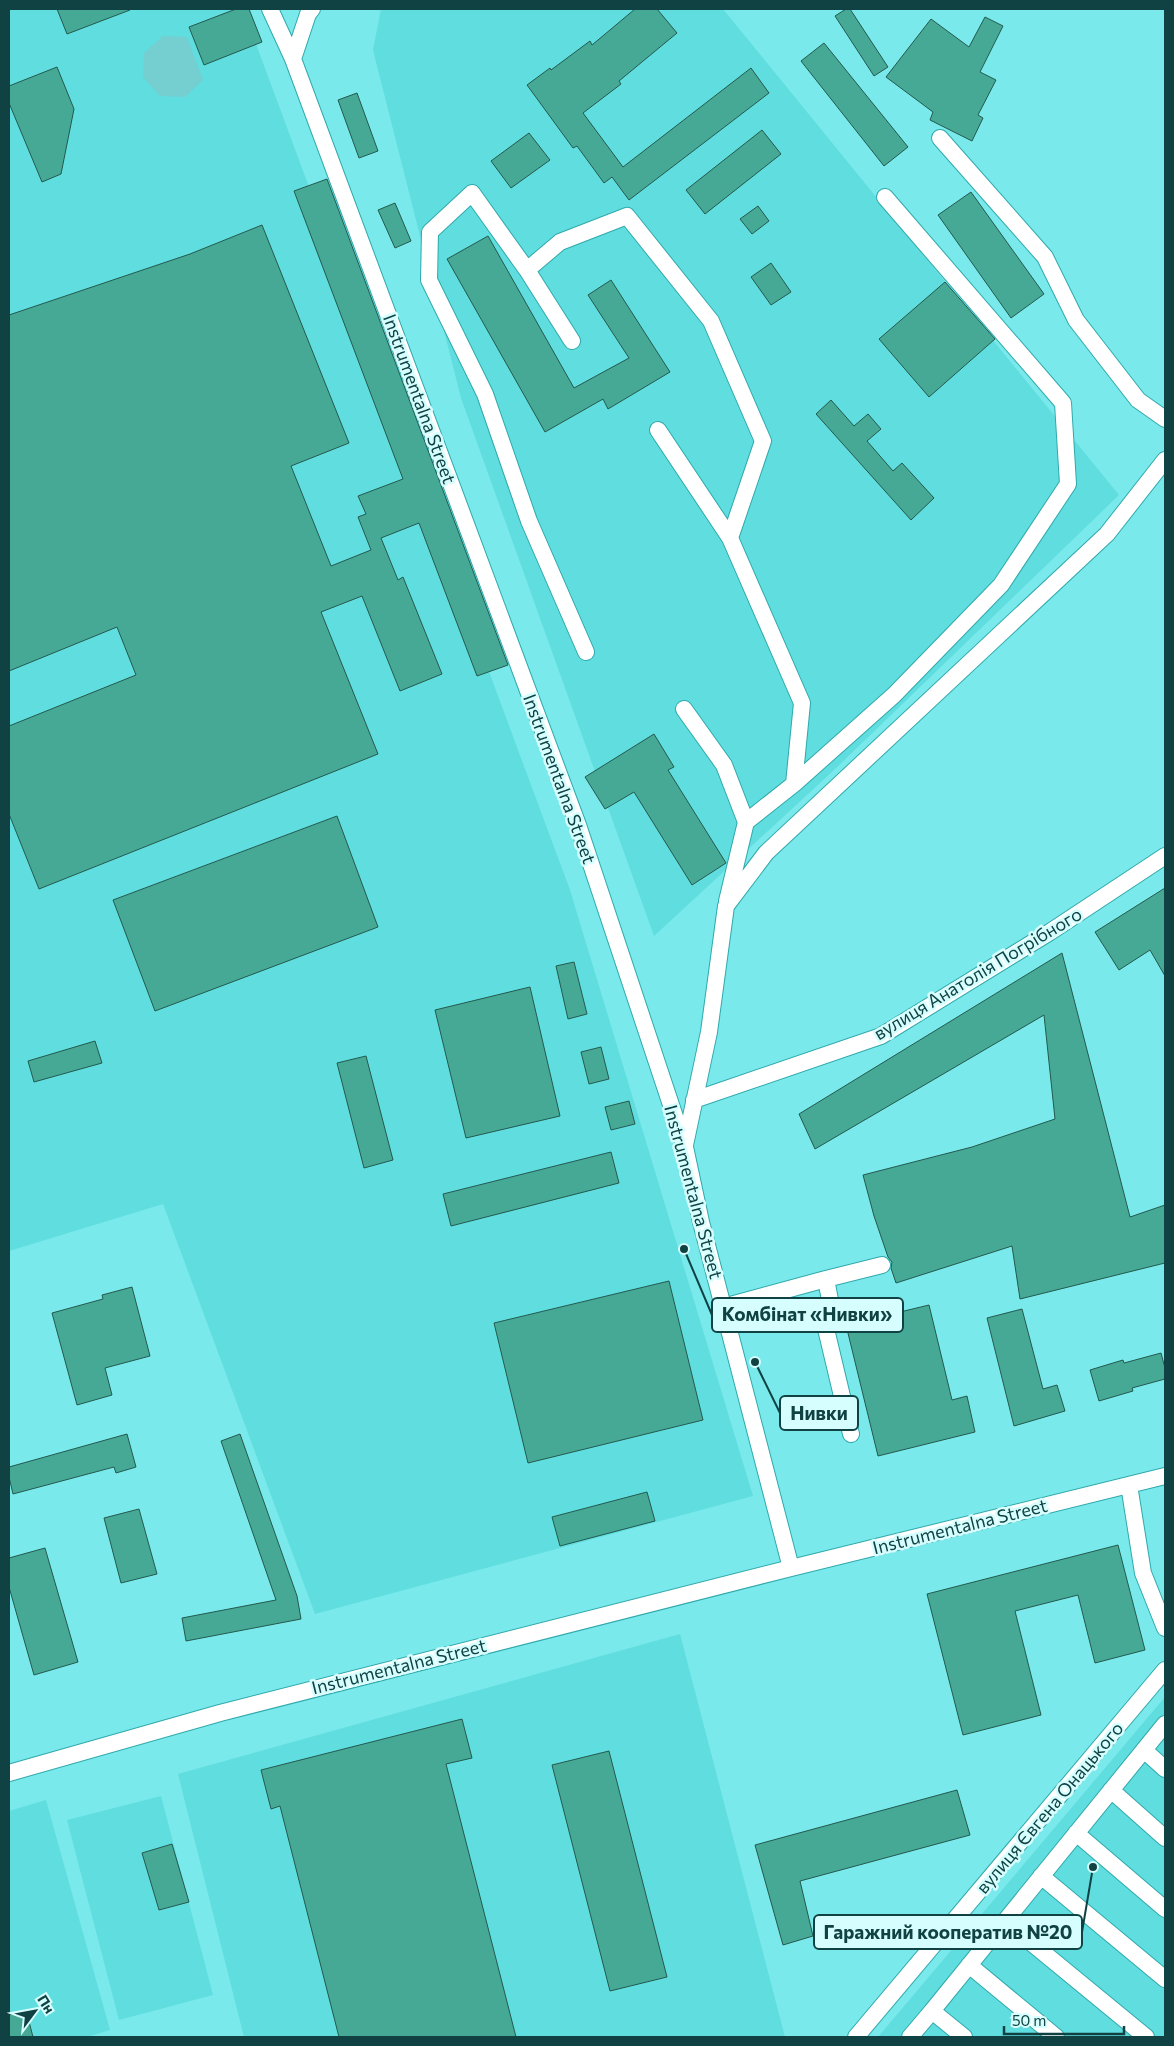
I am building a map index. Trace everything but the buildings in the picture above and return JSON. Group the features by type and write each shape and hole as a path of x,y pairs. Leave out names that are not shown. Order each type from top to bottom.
{"street":[{"name":"Instrumentalna Street","path":"270,9 293,59 578,825 685,1147 701,1222 791,1568"},
{"path":"293,59 308,14 312,9"},
{"path":"940,138 1045,256 1076,320 1138,400 1165,419"},
{"path":"572,341 527,270 472,193 430,232 429,280 485,394 529,521 586,652"},
{"path":"746,822 794,784 894,695 1000,585 1068,484 1063,402 885,197"},
{"path":"527,270 560,242 627,216 711,321 763,441 730,538"},
{"path":"658,430 730,538 802,704 794,784"},
{"path":"726,906 766,854 1106,534 1165,460"},
{"path":"684,709 724,765 746,822 726,906 709,1032 685,1147"},
{"name":"вулиця Анатолія Погрібного","path":"694,1100 881,1036 1050,932 1165,856"},
{"path":"723,1307 882,1265"},
{"path":"826,1279 833,1316 826,1329 851,1434"},
{"name":"Instrumentalna Street","path":"10,1769 220,1713 791,1568 1165,1476"},
{"path":"1129,1485 1143,1573 1165,1628"},
{"name":"вулиця Євгена Онацького","path":"856,2037 1163,1680"},
{"path":"910,2037 1165,1724"},
{"path":"1144,1750 1165,1769"},
{"path":"1111,1790 1165,1838"},
{"path":"1076,1833 1165,1910"},
{"path":"1041,1876 1165,1979"},
{"path":"1004,1921 1146,2037"},
{"path":"969,1965 1056,2037"},
{"path":"932,2011 964,2037"}],"shaded area":[{"path":"9,9 243,9 570,890 753,1496 315,1614 163,1204 9,1251"},
{"path":"381,9 723,9 1119,495 834,770 654,936 461,398 373,50"},
{"path":"163,36 187,37 203,80 185,97 160,96 143,77 144,53"},
{"path":"680,1634 785,2037 244,2037 178,1774"},
{"path":"1165,1697 1165,2037 878,2037"},
{"path":"161,1796 213,1995 119,2020 67,1820"},
{"path":"46,1800 110,2030 87,2037 9,2037 9,1811"}],"place":[{"name":"Комбінат «Нивки»","path":"684,1249"},
{"name":"Нивки","path":"755,1362"},
{"name":"Гаражний кооператив №20","path":"1093,1867"}]}
